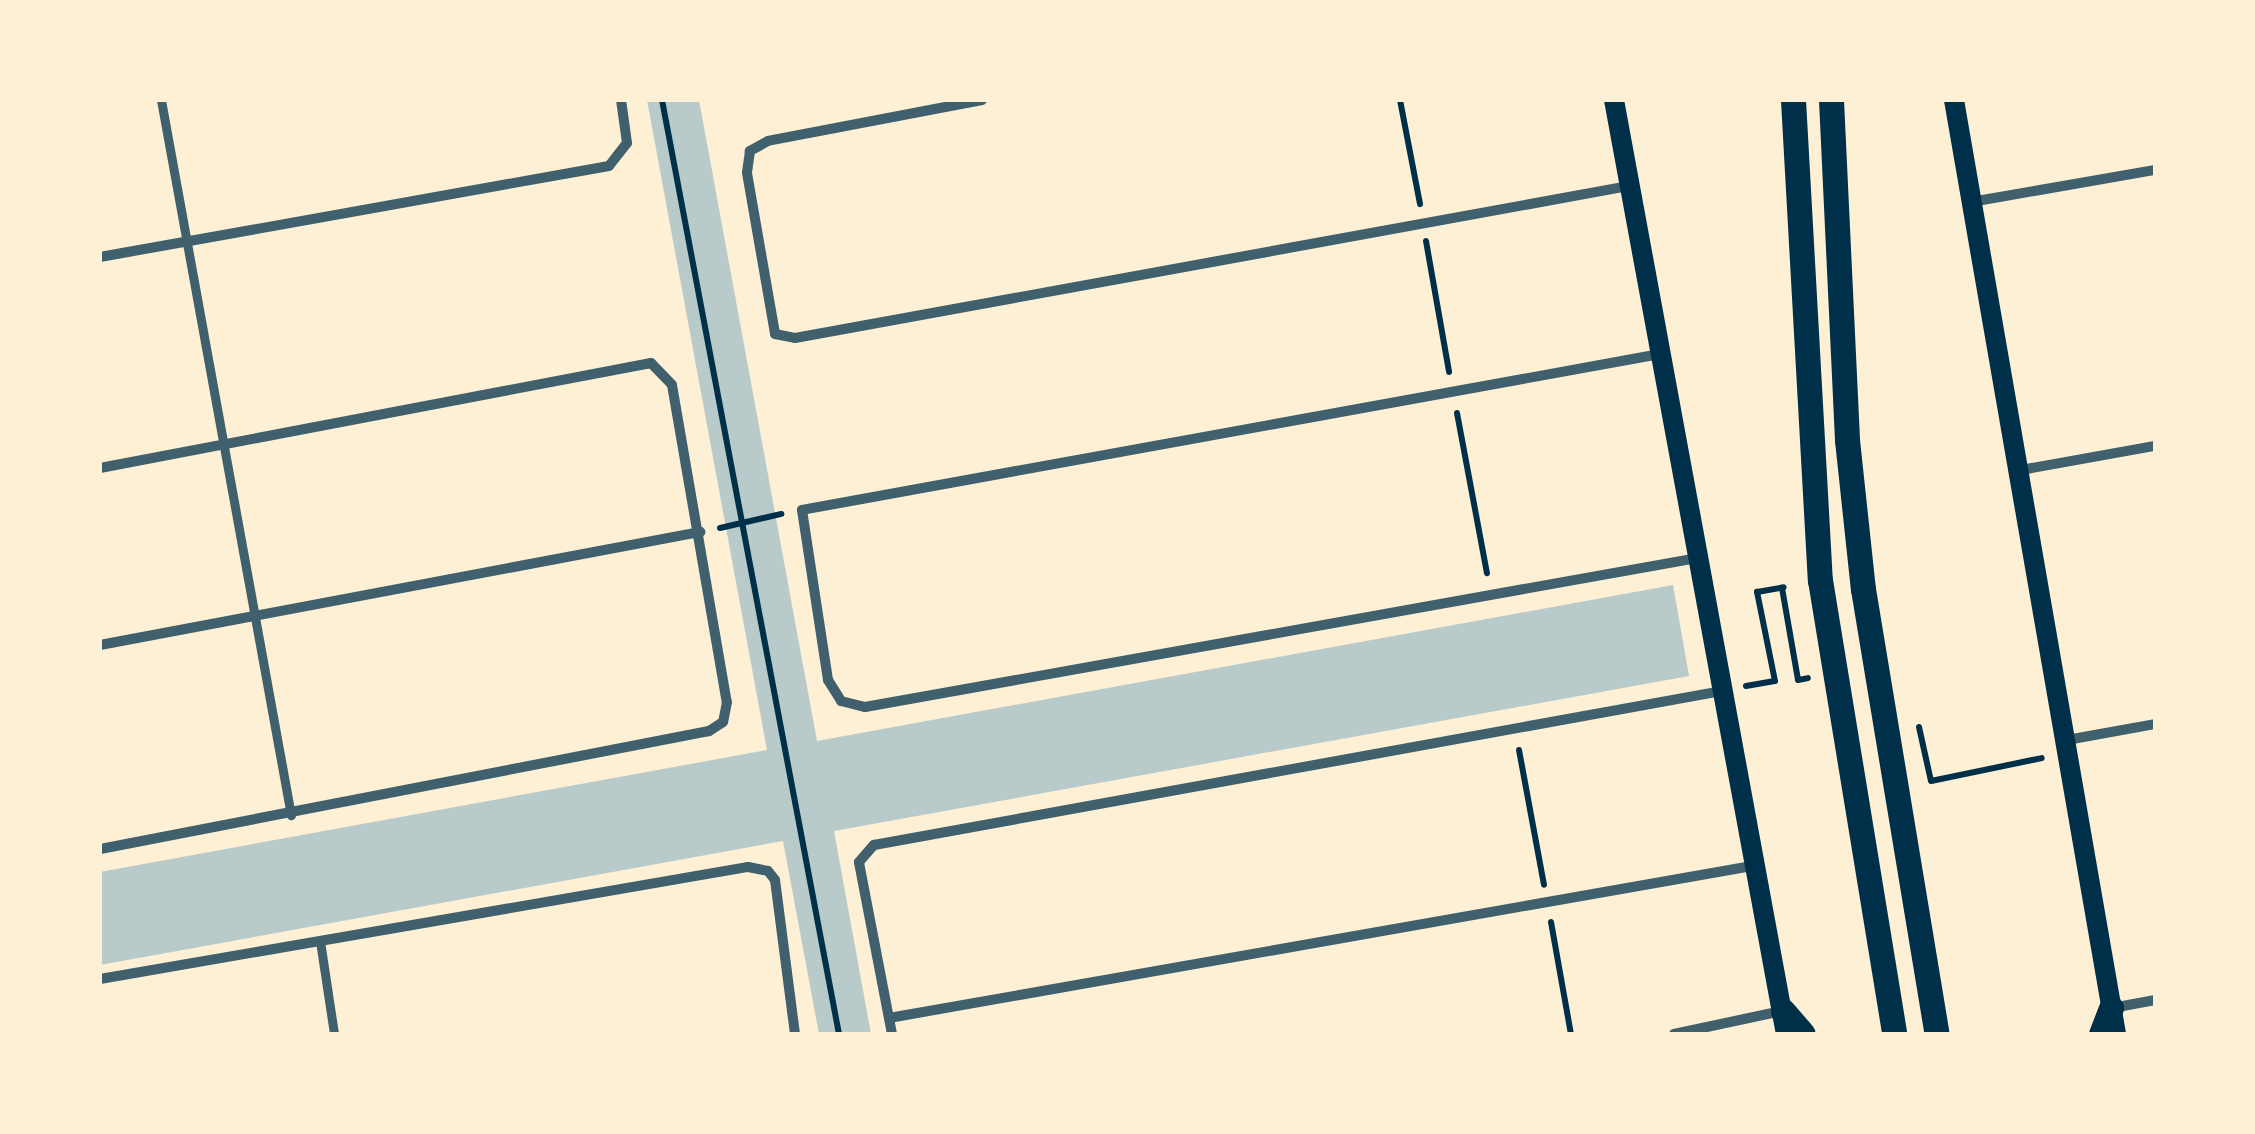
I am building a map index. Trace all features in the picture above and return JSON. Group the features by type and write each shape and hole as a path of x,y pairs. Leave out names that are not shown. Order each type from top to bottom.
{"main road":[{"path":"1614,100 1721,691 1759,864 1785,1022 1803,1034"},
{"path":"1792,100 1820,580 1894,1034"},
{"path":"1831,100 1847,440 1863,589 1937,1034"},
{"path":"1954,100 2116,1034"},
{"path":"2101,1034 2111,1008"}],"street":[{"path":"161,100 292,815"},
{"path":"100,257 609,166 624,154 621,100"},
{"path":"982,100 768,141 750,151 752,209 776,334 795,338 1630,186"},
{"path":"1971,202 2155,170"},
{"path":"1660,354 802,510 828,680 841,700 865,707 1698,558"},
{"path":"100,468 642,364 662,368 672,385 728,702 723,722 709,732 100,849"},
{"path":"2021,470 2155,446"},
{"path":"100,645 700,532"},
{"path":"892,1034 861,854 874,845 1721,691"},
{"path":"2068,740 2155,724"},
{"path":"889,1018 1759,864"},
{"path":"100,979 748,866 768,871 778,892 796,1034"},
{"path":"320,940 334,1034"},
{"path":"2111,1008 2155,1000"},
{"path":"1674,1034 1785,1022"}],"path":[{"path":"662,100 839,1034"},
{"path":"1400,100 1490,594"},
{"path":"700,532 802,510"},
{"path":"1721,691 1774,681 1757,592 1820,580"},
{"path":"1782,588 1798,680"},
{"path":"1918,722 1932,780 2047,756 2052,776 2073,770"}],"shaded area":[{"path":"647,100 699,100 817,741 1673,585 1689,676 834,831 871,1034 819,1034 783,841 100,965 100,872 767,750"}]}
